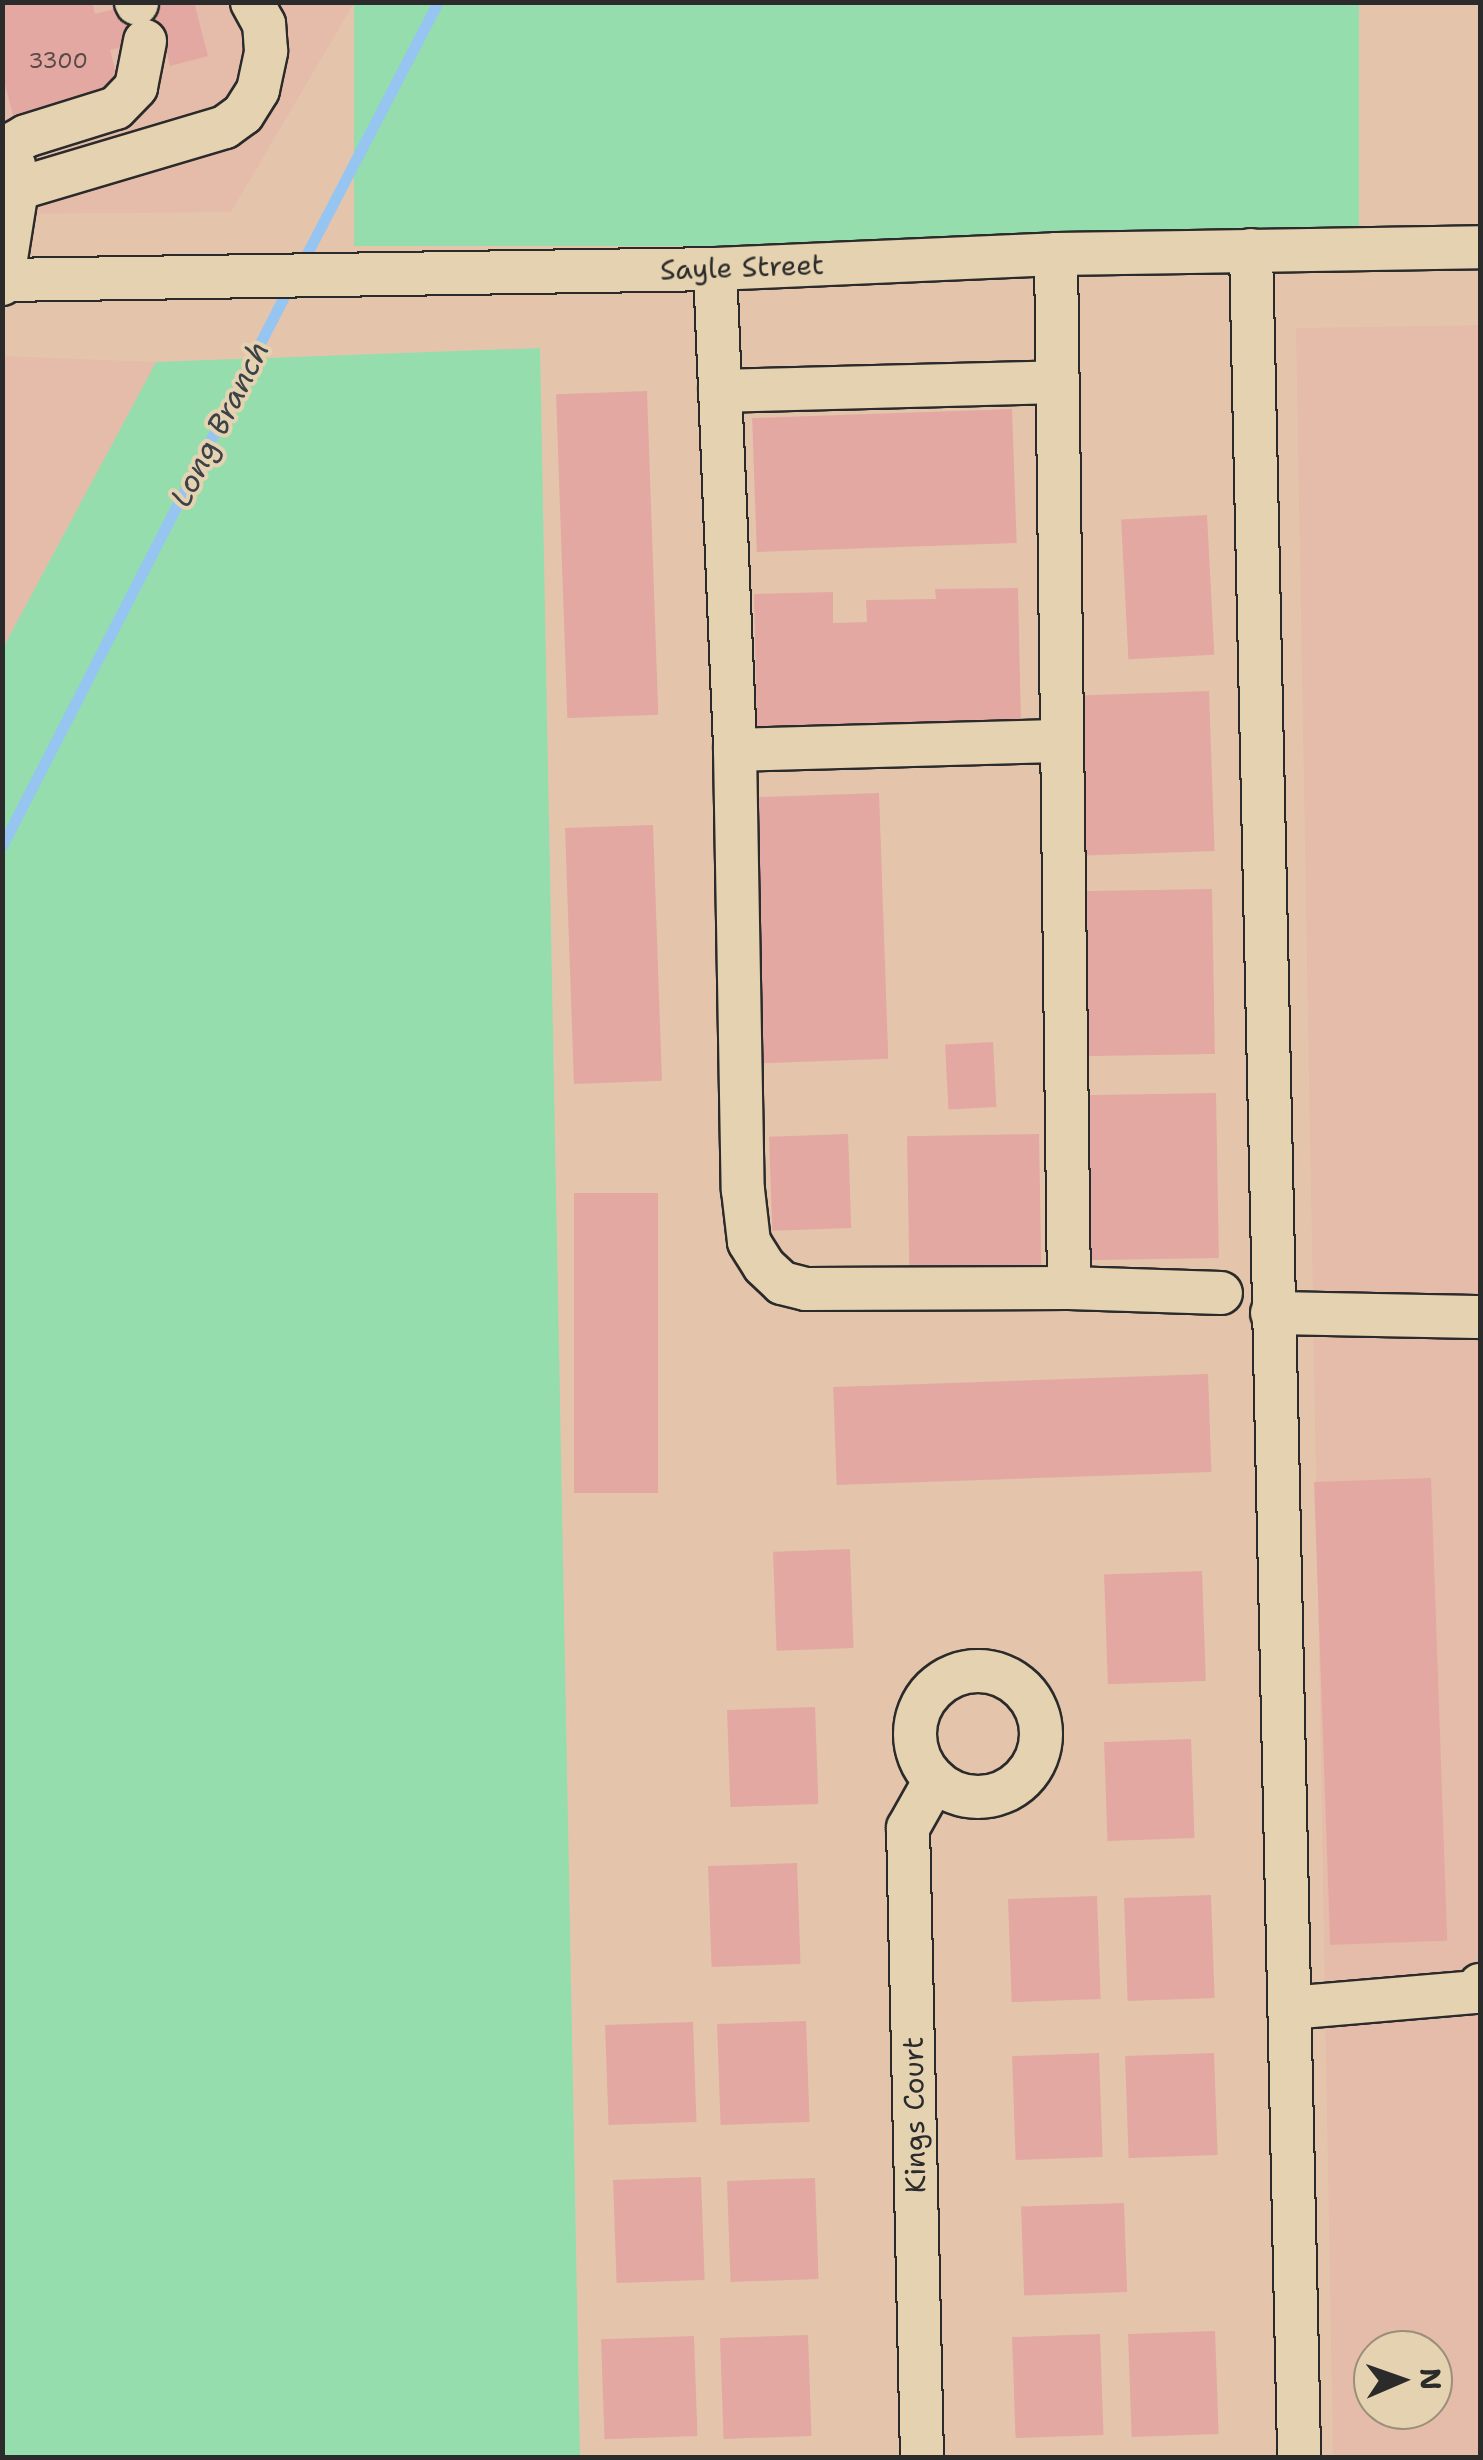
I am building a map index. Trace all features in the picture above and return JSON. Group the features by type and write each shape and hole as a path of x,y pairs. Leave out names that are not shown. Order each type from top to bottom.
{"street":[{"path":"17,188 225,126 243,114 258,90 266,51 264,24 252,2"},
{"path":"3,282 17,188 16,168 3,148 26,136 116,108 136,87 139,16"},
{"name":"Sayle Street","path":"3,282 203,274 715,269 1056,254 1480,247"},
{"path":"1250,250 1300,2458"},
{"path":"1056,254 1069,1288"},
{"path":"715,269 735,750 744,1190 749,1242 764,1266 782,1283 806,1289 1069,1288 1221,1293"},
{"path":"720,391 1058,382"},
{"path":"735,750 1062,740"},
{"path":"1272,1313 1480,1317"},
{"name":"Kings Court","path":"922,2458 908,1828 934,1780"},
{"path":"1288,2008 1477,1992 1480,1985"}],"shaded area":[{"path":"2,3 354,3 231,212 3,214"},
{"path":"1480,325 1480,2457 1333,2457 1296,328"},
{"path":"3,356 156,362 3,648"}],"green space":[{"path":"354,3 1359,3 1359,246 354,246"},
{"path":"540,348 580,2457 3,2457 3,648 156,362"}],"building":[{"path":"2,2 92,2 95,14 142,2 194,2 208,56 170,66 163,36 110,50 120,88 13,115 2,73"},
{"path":"647,391 658,715 567,718 556,394"},
{"path":"1012,409 1017,543 757,552 752,418"},
{"path":"1207,515 1214,655 1128,659 1121,520"},
{"path":"1018,588 1021,726 757,730 754,594 833,592 833,623 867,622 866,600 936,599 935,589"},
{"path":"1209,691 1215,851 1079,856 1073,696"},
{"path":"879,793 888,1059 757,1063 748,798"},
{"path":"653,825 662,1081 574,1084 565,828"},
{"path":"1212,889 1215,1054 1080,1056 1077,891"},
{"path":"993,1042 996,1107 948,1109 945,1045"},
{"path":"1216,1093 1219,1258 1083,1260 1080,1095"},
{"path":"848,1134 851,1228 772,1231 769,1137"},
{"path":"1039,1134 1041,1266 909,1268 907,1136"},
{"path":"574,1193 658,1193 658,1493 574,1493"},
{"path":"1208,1374 1211,1472 837,1485 833,1387"},
{"path":"1431,1478 1447,1941 1330,1945 1314,1482"},
{"path":"850,1549 853,1648 777,1651 773,1552"},
{"path":"1202,1571 1206,1681 1108,1684 1104,1574"},
{"path":"815,1707 818,1804 730,1807 727,1710"},
{"path":"1191,1739 1194,1838 1108,1841 1104,1742"},
{"path":"797,1863 801,1964 712,1967 708,1866"},
{"path":"1211,1895 1215,1998 1128,2001 1124,1898"},
{"path":"1097,1896 1101,1999 1012,2002 1008,1899"},
{"path":"806,2021 810,2122 721,2125 717,2024"},
{"path":"693,2022 696,2122 609,2125 605,2025"},
{"path":"1099,2053 1103,2157 1016,2160 1012,2056"},
{"path":"1214,2053 1218,2155 1129,2158 1125,2056"},
{"path":"701,2177 705,2280 617,2283 613,2180"},
{"path":"815,2178 819,2279 731,2282 727,2181"},
{"path":"1124,2203 1127,2292 1024,2296 1021,2207"},
{"path":"1215,2331 1219,2434 1132,2437 1128,2334"},
{"path":"1100,2334 1104,2435 1016,2438 1012,2337"},
{"path":"808,2335 812,2436 724,2439 720,2338"},
{"path":"694,2336 697,2436 605,2439 601,2339"}],"waterway":[{"name":"Long Branch","path":"301,265 438,2"},
{"name":"Long Branch","path":"2,846 290,285"}]}
